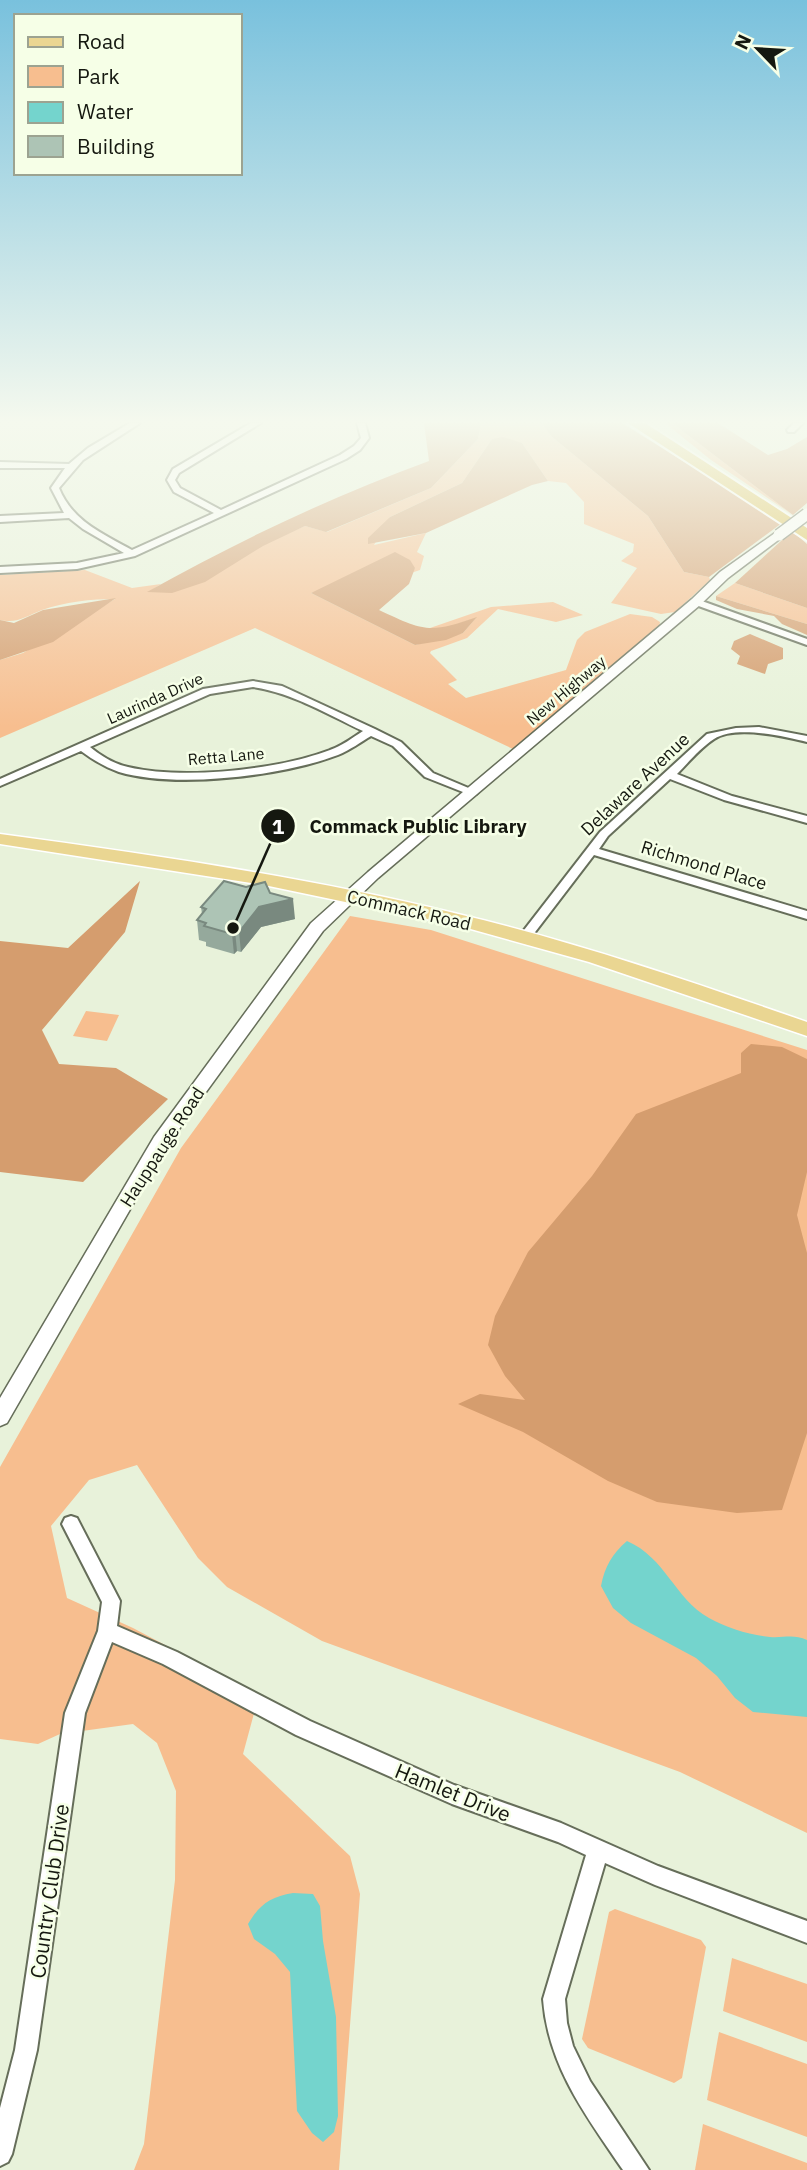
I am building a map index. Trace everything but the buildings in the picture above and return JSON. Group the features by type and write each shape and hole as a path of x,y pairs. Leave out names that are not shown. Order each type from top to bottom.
{"highway":[{"path":"791,524 807,535"}],"main road":[{"name":"Commack Road","path":"0,839 140,858 350,896 525,937 686,987 807,1029"}],"street":[{"path":"84,524 132,554"},
{"path":"0,570 77,566 132,554 197,524"},
{"name":"New Highway","path":"350,896 696,602 724,575 793,524"},
{"path":"696,602 807,642"},
{"name":"Laurinda Drive","path":"0,783 207,691 253,684 278,688 303,698 397,744 429,775 472,793"},
{"name":"Delaware Avenue","path":"525,937 604,834 711,736 733,729 759,728 807,739"},
{"name":"Retta Lane","path":"83,747 93,756 124,770 177,776 304,763 337,752 370,731"},
{"path":"670,775 728,799 807,820"},
{"name":"Richmond Place","path":"590,850 807,915"},
{"name":"Hauppauge Road","path":"0,1417 160,1142 317,928 350,896"},
{"path":"71,1524 111,1601 107,1631"},
{"name":"Hamlet Drive","path":"107,1631 170,1658 342,1746 452,1794 561,1833 656,1875 807,1932"},
{"name":"Country Club Drive","path":"0,2154 26,2050 75,1713 86,1678 107,1631"},
{"path":"598,1850 554,1999 554,2023 562,2050 578,2080 637,2170"}],"green space":[{"path":"345,524 386,524 374,545 426,533 417,552 424,556 420,570 411,573 415,568 311,593 415,645 463,633 476,618 442,629 430,628 491,607 553,602 583,615 556,622 498,609 467,638 431,651 457,680 448,684 466,698 566,670 577,640 585,632 630,614 652,617 660,622 659,628 513,749 255,628 0,738 0,660 23,653 115,599 69,603 17,620 0,620 0,575 85,570 132,588 161,584 149,592 305,526 327,532"},
{"path":"585,524 653,524 684,572 709,577 710,580 675,612 661,614 611,603 637,568 621,561 633,552 634,544"},
{"path":"735,583 807,608 807,624 716,596"},
{"path":"350,916 431,930 807,1050 807,1833 680,1772 322,1641 227,1587 198,1558 137,1465 89,1480 51,1526 67,1598 133,1628 259,1695 243,1754 350,1856 360,1894 339,2170 134,2170 144,2144 175,1880 176,1791 157,1743 133,1724 60,1734 38,1744 0,1739 0,1467 181,1148"},
{"path":"86,1011 119,1015 107,1041 73,1036"},
{"path":"615,1909 701,1940 706,1947 682,2078 674,2083 588,2048 582,2039 609,1912"},
{"path":"732,1958 807,1984 807,2042 723,2011"},
{"path":"719,2032 807,2064 807,2137 707,2100"},
{"path":"703,2124 807,2163 807,2170 695,2170"}],"shaded area":[{"path":"278,524 344,524 326,532 305,526 263,546 205,582 172,593 147,592"},
{"path":"382,524 445,524 426,533 368,544 368,538"},
{"path":"653,524 780,524 709,577 684,572"},
{"path":"792,531 807,544 807,608 735,583"},
{"path":"395,552 410,560 415,568 409,584 379,610 427,628 448,626 477,617 463,633 446,640 415,645 311,593"},
{"path":"716,596 807,624 807,635 782,624 774,616 737,609 716,600"},
{"path":"116,598 53,642 0,660 0,620 14,623 43,610"},
{"path":"750,634 783,648 783,659 768,664 765,674 737,664 740,656 731,649 734,641"},
{"path":"140,881 125,932 42,1030 59,1064 116,1068 168,1099 83,1182 0,1172 0,941 68,948"},
{"path":"751,1044 782,1047 807,1059 807,1172 797,1215 807,1253 807,1433 782,1510 737,1513 657,1502 608,1481 523,1432 458,1404 480,1394 525,1400 505,1376 488,1345 495,1316 528,1252 592,1176 636,1114 741,1073 741,1053"}],"water":[{"path":"627,1541 651,1557 687,1600 709,1618 754,1635 807,1640 807,1717 753,1712 735,1698 717,1676 696,1658 631,1623 613,1608 601,1586 610,1561"},
{"path":"293,1893 313,1894 320,1906 336,2017 338,2116 334,2132 323,2142 312,2133 297,2111 290,1972 275,1954 254,1939 248,1924 266,1902"}],"place":[{"name":"Commack Public Library","path":"233,928"}]}
